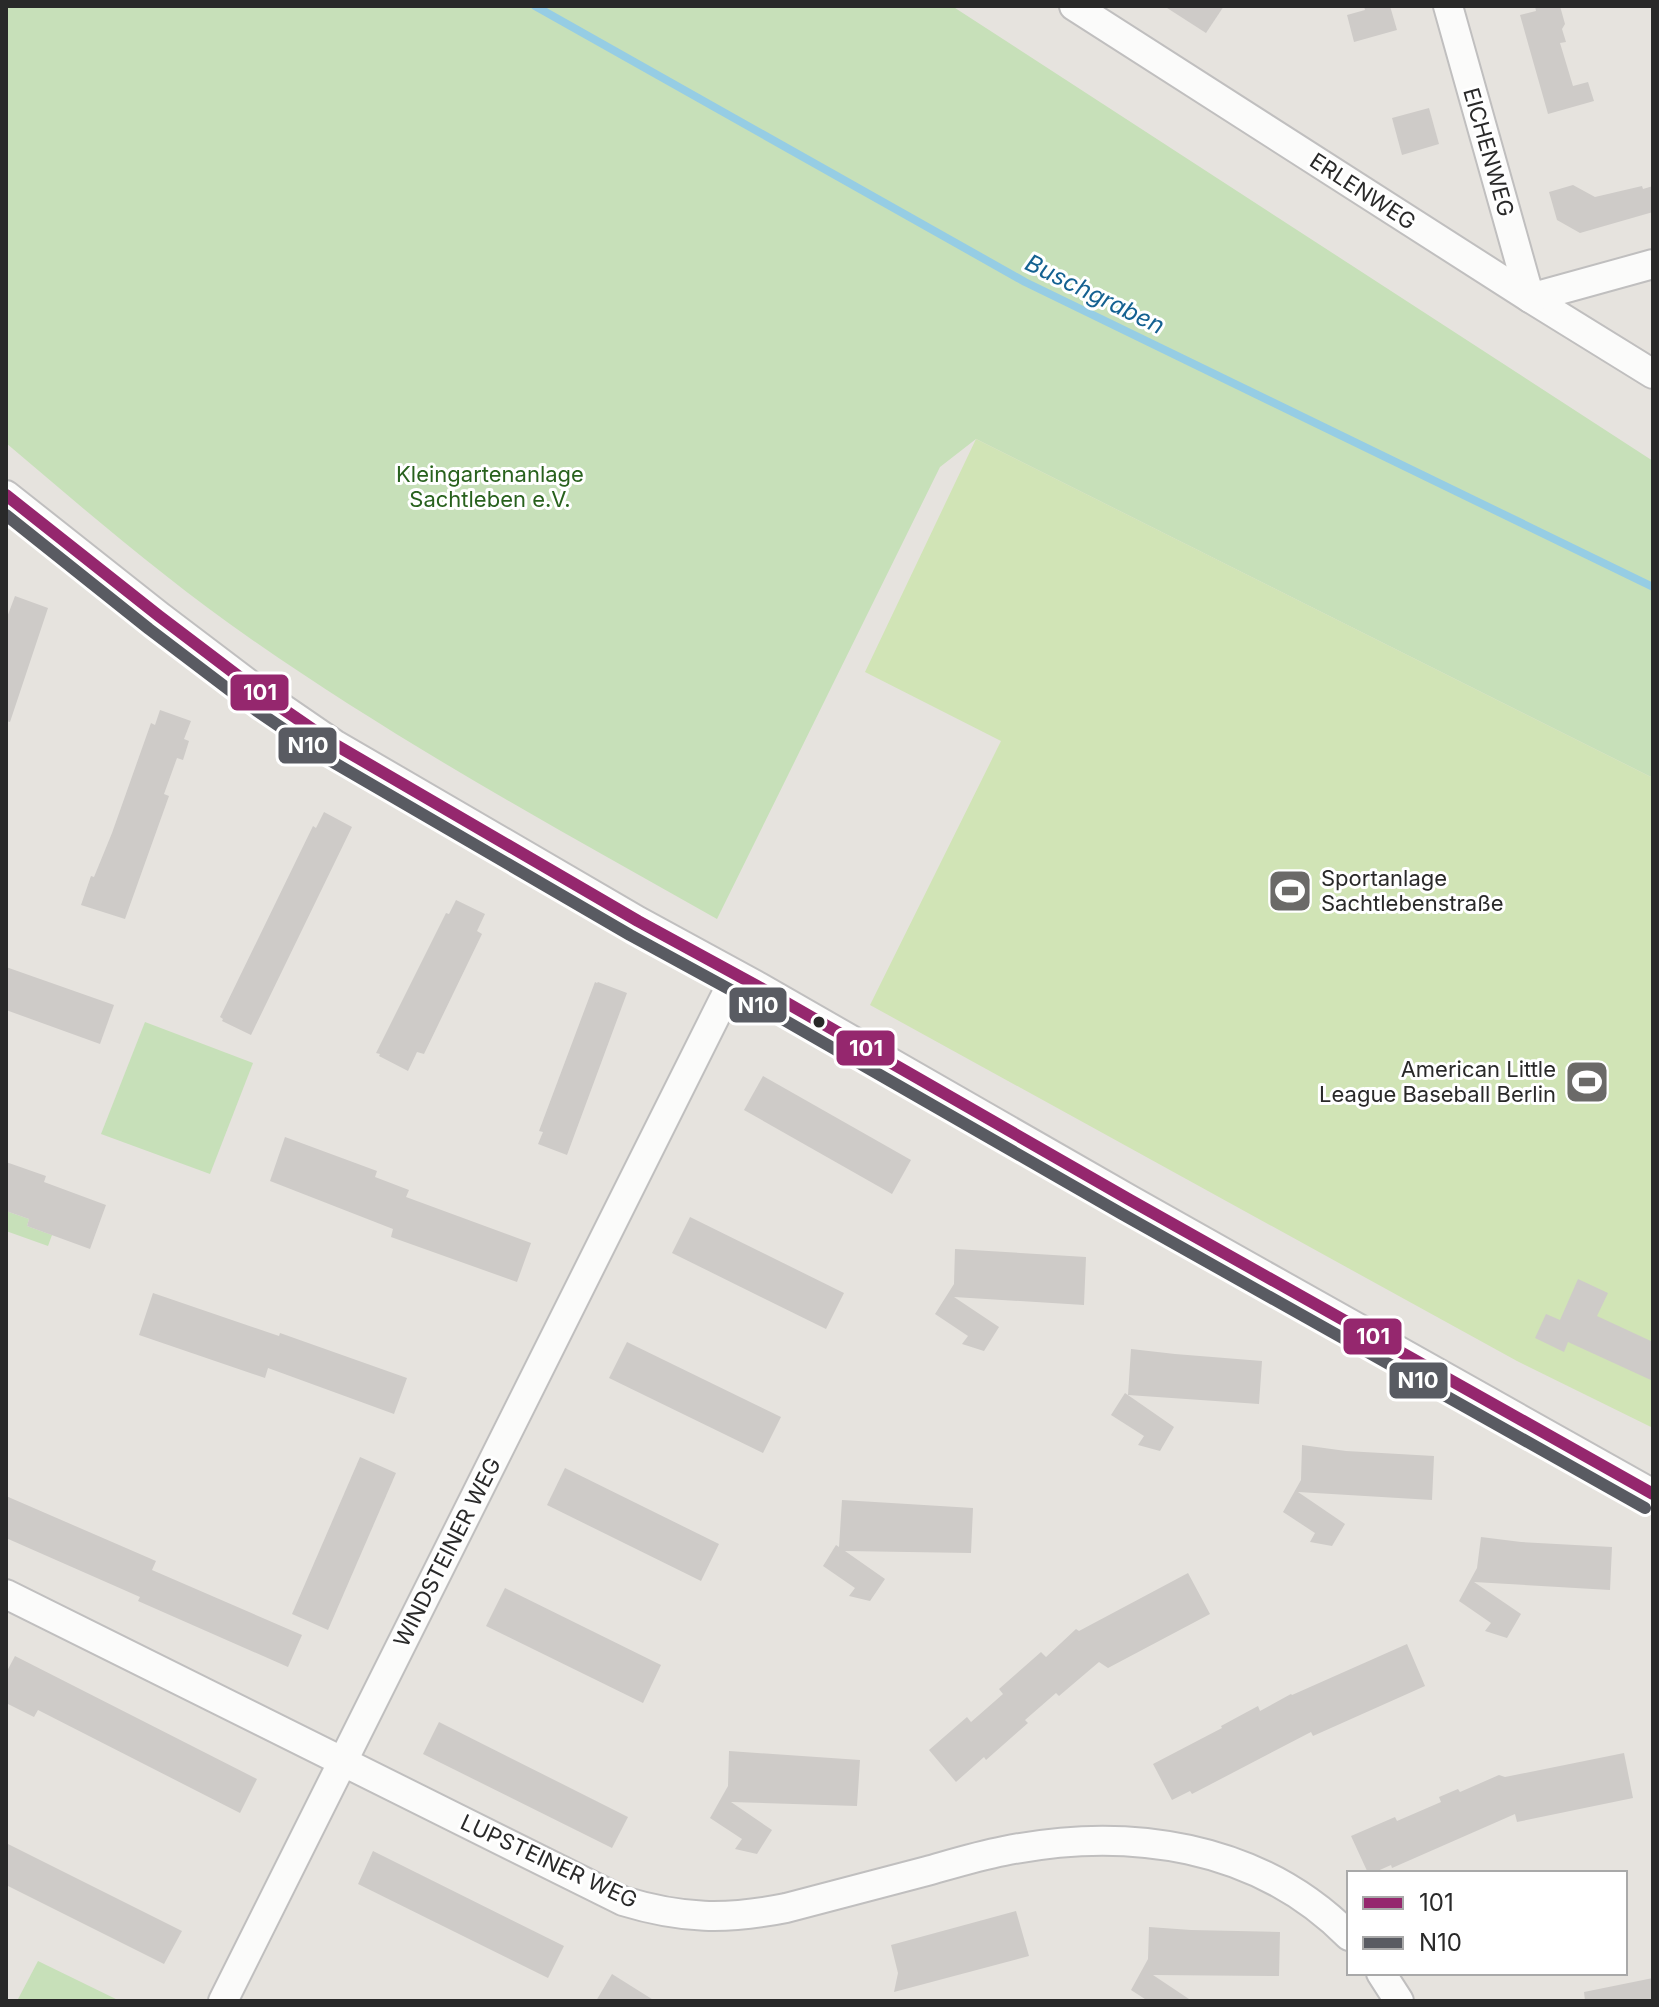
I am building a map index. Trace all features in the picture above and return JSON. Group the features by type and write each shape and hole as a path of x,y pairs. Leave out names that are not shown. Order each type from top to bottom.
{"street":[{"name":"ERLENWEG","path":"1074,6 1653,374"},
{"name":"EICHENWEG","path":"1448,6 1530,298"},
{"path":"1530,298 1653,264"},
{"path":"6,495 195,644 334,744 638,921 1653,1494"},
{"name":"WINDSTEINER WEG","path":"223,2001 736,975"},
{"name":"LUPSTEINER WEG","path":"6,1594 623,1901 672,1913 724,1917 755,1914 1004,1851 1085,1842 1117,1842 1201,1852 1246,1866 1294,1891 1347,1934"},
{"path":"1382,1975 1399,2001"}],"green space":[{"name":"Kleingartenanlage Sachtleben e.V.","path":"6,6 952,6 1653,461 1653,778 976,439 940,467 717,919 481,785 307,677 188,593 6,443"},
{"name":"Sportanlage Sachtlebenstraße","path":"976,439 1653,778 1653,1428 1517,1361 870,1005 1001,741 865,672"},
{"path":"145,1022 253,1063 210,1174 101,1134"},
{"path":"6,1211 29,1219 27,1226 52,1235 48,1246 6,1231"},
{"path":"38,1961 120,2001 17,2001"}],"building":[{"path":"1164,6 1224,6 1206,33"},
{"path":"1364,6 1390,6 1397,30 1354,42 1347,15 1365,10"},
{"path":"1535,6 1560,6 1566,42 1560,43 1573,86 1588,82 1594,101 1548,114 1520,15 1536,11"},
{"path":"1429,108 1439,144 1402,155 1392,118"},
{"path":"1573,185 1595,197 1653,186 1653,212 1580,233 1557,220 1549,192"},
{"path":"15,596 48,608 10,722 6,721 6,620"},
{"path":"160,710 191,721 184,739 189,741 183,760 177,758 164,794 169,796 125,919 81,905 112,833 151,723 155,725"},
{"path":"324,812 352,827 251,1035 222,1021 220,1017 313,826 316,828"},
{"path":"456,900 485,914 477,931 482,934 424,1054 417,1052 408,1071 376,1053 446,913 449,914"},
{"path":"6,967 114,1005 100,1044 6,1010"},
{"path":"595,982 627,993 567,1155 538,1144 543,1132 539,1131"},
{"path":"763,1076 911,1160 892,1194 744,1110"},
{"path":"285,1137 377,1171 375,1177 409,1190 406,1197 531,1243 517,1282 391,1237 393,1229 270,1181"},
{"path":"6,1162 46,1176 44,1182 106,1205 90,1249 27,1226 29,1219 6,1211"},
{"path":"690,1217 844,1293 826,1329 672,1253"},
{"path":"955,1249 1086,1257 1084,1305 954,1297 999,1327 984,1351 962,1344 968,1336 935,1314 954,1284"},
{"path":"1578,1279 1608,1293 1597,1316 1653,1342 1653,1381 1568,1342 1564,1352 1535,1338 1546,1314 1560,1320"},
{"path":"153,1293 407,1378 394,1414 268,1368 265,1378 139,1335"},
{"path":"627,1342 781,1417 763,1453 609,1378"},
{"path":"1131,1349 1262,1361 1259,1404 1128,1395"},
{"path":"1125,1393 1174,1427 1160,1451 1138,1445 1144,1436 1111,1415"},
{"path":"1302,1445 1434,1456 1432,1500 1298,1492 1345,1524 1332,1546 1310,1542 1315,1533 1283,1512 1301,1480"},
{"path":"360,1457 396,1473 328,1630 292,1614"},
{"path":"565,1468 719,1544 701,1581 547,1505"},
{"path":"6,1496 156,1561 152,1570 302,1635 288,1667 6,1538"},
{"path":"842,1500 973,1508 971,1553 845,1551 885,1579 870,1601 849,1596 855,1588 823,1566 836,1545 839,1547"},
{"path":"1481,1537 1612,1547 1610,1590 1474,1582 1521,1614 1507,1638 1485,1631 1491,1623 1459,1601 1477,1568"},
{"path":"1188,1573 1210,1614 1108,1668 1099,1662 1059,1696 1056,1693 1025,1720 1028,1723 956,1782 929,1750 967,1717 971,1722 1003,1694 999,1689 1041,1652 1046,1657 1076,1629 1079,1631"},
{"path":"505,1588 661,1665 643,1703 486,1626"},
{"path":"1407,1644 1425,1686 1313,1736 1311,1732 1192,1794 1190,1791 1172,1800 1153,1764 1258,1706 1260,1711 1291,1694"},
{"path":"15,1656 257,1779 240,1813 38,1710 34,1717 6,1703 6,1673"},
{"path":"439,1722 628,1817 612,1848 423,1754"},
{"path":"729,1751 860,1760 857,1806 731,1802 772,1830 757,1854 735,1849 742,1839 710,1818 728,1786"},
{"path":"1624,1753 1633,1798 1517,1822 1515,1814 1392,1868 1391,1865 1378,1871 1367,1871 1351,1836 1441,1802 1439,1797 1458,1789 1460,1792 1499,1775 1505,1777"},
{"path":"6,1843 182,1931 164,1964 6,1885"},
{"path":"373,1851 564,1946 548,1978 358,1884"},
{"path":"1016,1911 1029,1956 894,1992 898,1973 891,1945"},
{"path":"1149,1927 1280,1932 1279,1976 1153,1975 1192,2001 1148,2001 1131,1990 1148,1959"},
{"path":"612,1974 655,2001 596,2001"},
{"path":"1653,1978 1653,2001 1585,2001 1584,1992"}],"waterway":[{"name":"Buschgraben","path":"535,6 1025,282 1653,587"}],"transit line":[{"name":"101","path":"6,495 267,698 334,744 638,921 1653,1494"},
{"name":"N10","path":"6,515 149,629 257,711 326,758 630,935 1645,1508"}],"place":[{"name":"Sportanlage Sachtlebenstraße","path":"1290,891"},
{"name":"American Little League Baseball Berlin","path":"1587,1082"}]}
